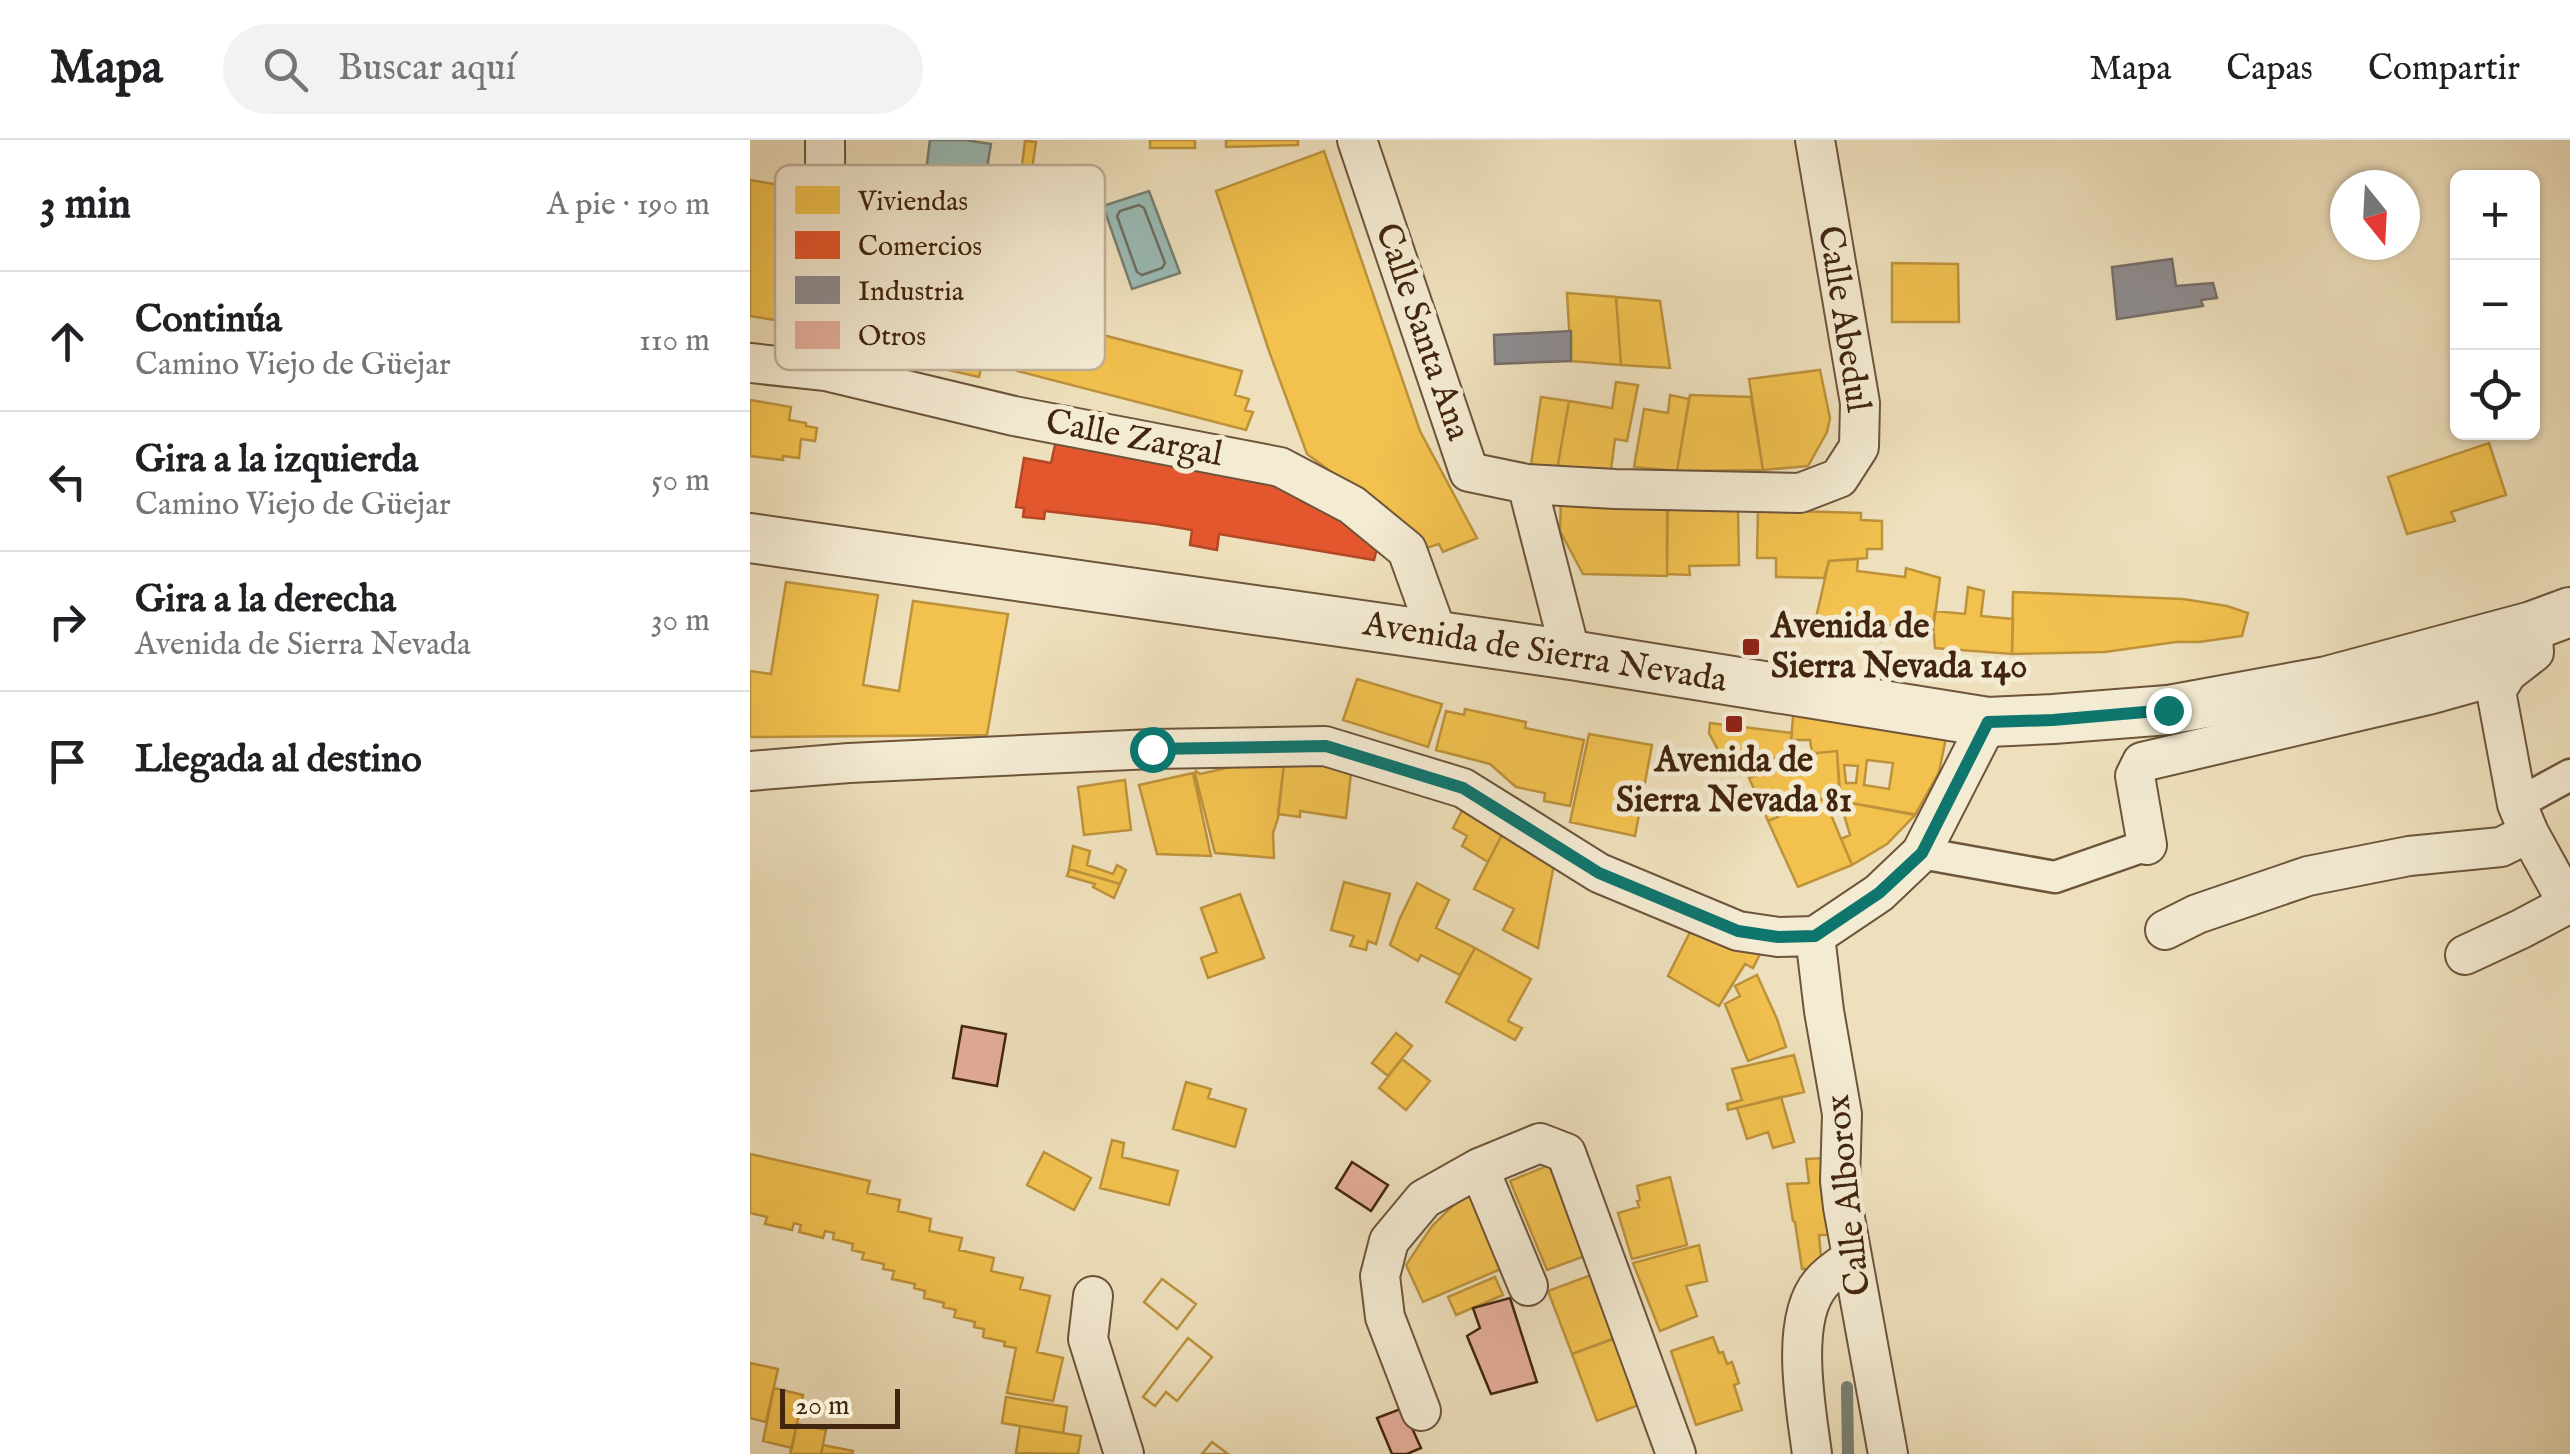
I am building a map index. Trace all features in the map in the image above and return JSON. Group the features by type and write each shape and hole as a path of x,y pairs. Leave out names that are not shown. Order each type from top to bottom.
{"street":[{"path":"825,140 825,165"},
{"name":"Calle Santa Ana","path":"1356,140 1469,472 1527,484"},
{"name":"Calle Abedul","path":"1527,484 1800,492 1839,478 1859,447 1860,404 1815,140"},
{"name":"Calle Zargal","path":"750,363 775,366"},
{"name":"Calle Zargal","path":"816,370 1014,416 1280,467 1352,505 1406,550 1438,636"},
{"path":"1527,484 1571,654"},
{"name":"Avenida de Sierra Nevada","path":"750,538 1571,654 1988,722 2168,710 2328,681 2551,619"},
{"path":"2465,955 2568,904 2523,818 2496,691 2507,673 2534,652 2551,619"},
{"path":"1922,853 2055,877 2147,844 2136,776 2142,762 2507,673"},
{"path":"750,772 1133,750 1326,746 1463,788 1599,873 1738,931 1778,937 1815,936 1879,893 1922,853 1988,722"},
{"path":"2165,930 2197,914 2308,876 2409,856 2501,848 2523,818 2570,775"},
{"name":"Calle Alborox","path":"1815,936 1842,1114 1840,1180 1888,1454"},
{"path":"1421,1411 1385,1317 1380,1276 1388,1241 1424,1199 1479,1168 1540,1143 1566,1153 1676,1454"},
{"path":"1479,1168 1528,1286"},
{"path":"1812,1454 1802,1322 1820,1284 1852,1258"},
{"path":"1093,1296 1088,1340 1124,1454"}],"water":[{"path":"930,140 991,144 987,165 927,165"},
{"path":"1149,191 1180,273 1132,289 1105,205"}],"building: Viviendas":[{"path":"1150,140 1195,140 1195,148 1150,148"},
{"path":"1226,140 1298,140 1298,145 1226,147"},
{"path":"1025,141 1036,142 1033,165 1022,165"},
{"path":"1324,151 1420,431 1477,538 1443,552 1439,544 1413,552 1357,491 1307,454 1216,191"},
{"path":"750,180 775,184 775,320 750,316"},
{"path":"1892,263 1958,264 1959,322 1892,322"},
{"path":"1567,293 1616,297 1621,365 1571,361"},
{"path":"1616,297 1660,301 1670,368 1621,365"},
{"path":"1105,336 1242,371 1235,395 1249,399 1245,410 1253,412 1246,430 1017,371 1105,370"},
{"path":"948,370 981,370 979,377"},
{"path":"1820,370 1830,418 1827,432 1808,466 1763,470 1749,379"},
{"path":"1616,382 1638,385 1627,441 1615,439 1609,485 1556,476 1569,401 1612,408"},
{"path":"1670,395 1689,399 1677,471 1634,467 1644,409 1668,413"},
{"path":"1690,395 1751,397 1763,470 1677,471"},
{"path":"1541,397 1569,401 1556,476 1530,472"},
{"path":"750,400 791,407 789,420 817,428 815,441 801,439 799,458 750,456"},
{"path":"2489,443 2506,495 2451,512 2455,521 2407,534 2388,477"},
{"path":"1668,493 1738,508 1739,565 1689,566 1690,575 1667,574"},
{"path":"1667,496 1667,576 1583,574 1560,531 1561,497"},
{"path":"1758,510 1861,513 1861,520 1882,521 1882,549 1867,549 1867,558 1829,561 1824,578 1776,577 1776,558 1757,558"},
{"path":"1858,559 1857,571 1905,577 1906,568 1940,578 1933,631 1884,624 1881,641 1864,639 1865,622 1835,618 1833,636 1812,635 1829,561"},
{"path":"786,582 878,595 863,685 899,691 913,601 1008,614 987,735 750,737 750,671 771,674"},
{"path":"1968,587 1984,591 1981,616 2013,619 2012,654 1935,648 1935,611 1965,614"},
{"path":"2013,592 2183,599 2248,613 2242,636 2105,652 2012,654"},
{"path":"1357,679 1442,704 1428,747 1343,720"},
{"path":"1794,706 1948,728 1939,772 1915,815 1840,801 1837,751 1812,752 1810,740 1791,740","holes":["1867,760 1893,763 1889,789 1864,785","1844,765 1858,766 1856,783 1846,783"]},
{"path":"1465,709 1526,722 1525,728 1584,740 1570,806 1544,801 1545,793 1516,787 1490,764 1436,750 1446,711 1464,715"},
{"path":"1710,723 1792,733 1791,740 1781,759 1718,750 1709,733"},
{"path":"1589,734 1652,745 1635,836 1570,822"},
{"path":"1837,751 1840,792 1768,821 1749,778 1817,753"},
{"path":"1285,755 1352,764 1346,818 1300,811 1300,817 1278,814"},
{"path":"1285,755 1273,833 1274,858 1215,853 1196,771 1200,774"},
{"path":"1193,773 1211,856 1157,854 1139,785"},
{"path":"1125,780 1131,830 1084,835 1078,787"},
{"path":"1824,798 1852,865 1798,887 1768,821"},
{"path":"1840,801 1915,815 1887,844 1852,865 1841,839 1850,835"},
{"path":"1465,805 1505,829 1488,862 1462,846 1467,836 1453,828"},
{"path":"1505,829 1555,859 1538,948 1503,930 1514,909 1474,889"},
{"path":"1073,846 1090,851 1087,865 1113,874 1117,865 1126,870 1120,884 1069,869"},
{"path":"1069,869 1120,884 1114,898 1093,887 1095,884 1067,876"},
{"path":"1344,882 1390,894 1376,944 1368,941 1366,950 1350,946 1354,936 1331,930"},
{"path":"1417,883 1449,900 1436,928 1475,948 1460,975 1421,955 1418,961 1390,945"},
{"path":"1240,894 1264,958 1208,978 1201,958 1217,952 1201,908"},
{"path":"1696,920 1765,944 1753,968 1745,964 1719,1006 1668,976"},
{"path":"1475,948 1531,979 1508,1021 1522,1028 1515,1040 1446,1002"},
{"path":"1757,975 1786,1047 1748,1061 1725,1004 1740,996 1735,986"},
{"path":"1396,1033 1412,1046 1388,1076 1372,1063"},
{"path":"1794,1055 1804,1092 1728,1110 1727,1104 1742,1100 1732,1069"},
{"path":"1402,1059 1430,1081 1406,1110 1379,1088"},
{"path":"1186,1082 1211,1089 1208,1098 1246,1109 1235,1147 1173,1129"},
{"path":"1781,1097 1794,1142 1773,1148 1768,1132 1747,1139 1737,1108"},
{"path":"1112,1140 1124,1143 1122,1157 1178,1171 1169,1205 1100,1188"},
{"path":"1044,1152 1091,1178 1074,1210 1027,1185"},
{"path":"750,1154 870,1181 867,1193 900,1200 898,1211 931,1219 929,1231 962,1238 959,1250 994,1258 991,1271 1023,1278 1020,1289 1050,1296 1037,1352 1063,1358 1053,1401 1007,1393 1016,1348 983,1337 984,1329 974,1327 975,1322 954,1317 956,1310 943,1307 944,1303 924,1298 925,1291 914,1288 915,1284 892,1279 894,1271 883,1269 884,1264 862,1259 864,1253 852,1250 853,1244 833,1239 834,1233 825,1231 823,1238 799,1232 801,1225 794,1223 792,1230 765,1224 767,1217 750,1213"},
{"path":"1827,1158 1831,1235 1819,1235 1822,1268 1802,1269 1787,1184 1809,1183 1806,1159"},
{"path":"1549,1165 1585,1256 1547,1270 1510,1181"},
{"path":"1670,1177 1687,1245 1632,1259 1618,1213 1639,1207 1637,1186"},
{"path":"1468,1191 1501,1269 1423,1302 1406,1265 1432,1226"},
{"path":"1699,1245 1707,1281 1686,1286 1697,1316 1660,1331 1633,1263"},
{"path":"1599,1272 1623,1335 1572,1354 1548,1291"},
{"path":"1495,1277 1503,1295 1456,1315 1448,1297"},
{"path":"1162,1279 1196,1304 1177,1329 1144,1302"},
{"path":"1162,1279 1196,1304 1177,1329 1144,1302"},
{"path":"1624,1335 1649,1401 1597,1421 1572,1354"},
{"path":"1713,1337 1727,1364 1732,1362 1742,1410 1696,1425 1671,1351"},
{"path":"1188,1338 1212,1357 1177,1401 1166,1392 1155,1406 1143,1397"},
{"path":"1188,1338 1212,1357 1177,1401 1166,1392 1155,1406 1143,1397"},
{"path":"750,1363 778,1369 766,1422 750,1418"},
{"path":"774,1388 803,1395 792,1448 763,1441"},
{"path":"1006,1397 1067,1407 1063,1433 1002,1423"},
{"path":"797,1424 826,1430 821,1454 790,1454"},
{"path":"1020,1426 1081,1436 1078,1454 1016,1453"},
{"path":"1212,1442 1228,1454 1202,1454"},
{"path":"1212,1442 1228,1454 1202,1454"},
{"path":"823,1445 853,1451 821,1454"}],"building: Comercios":[{"path":"1057,436 1281,479 1345,519 1377,548 1374,560 1219,534 1217,550 1190,545 1192,530 1156,524 1045,511 1044,519 1023,517 1024,508 1016,507 1024,458 1051,463"}],"building: Industria":[{"path":"2172,259 2176,286 2213,283 2217,298 2201,300 2203,306 2117,319 2112,267"},
{"path":"1571,331 1571,361 1495,364 1494,335"}],"building: Otros":[{"path":"962,1026 1006,1034 997,1086 953,1078"},
{"path":"1352,1162 1388,1185 1371,1211 1336,1188"},
{"path":"1510,1298 1537,1382 1491,1394 1467,1336 1480,1328 1473,1308"},
{"path":"1403,1408 1421,1448 1407,1454 1392,1454 1377,1418"}],"waterway":[{"path":"1847,1387 1848,1454"}],"place":[{"name":"Avenida de Sierra Nevada 140","path":"1751,647"},
{"name":"Avenida de Sierra Nevada 81","path":"1734,724"}],"route":[{"path":"1152,749 1326,746 1463,788 1599,873 1738,931 1778,937 1815,936 1879,893 1922,853 1988,722 2168,710"}]}
